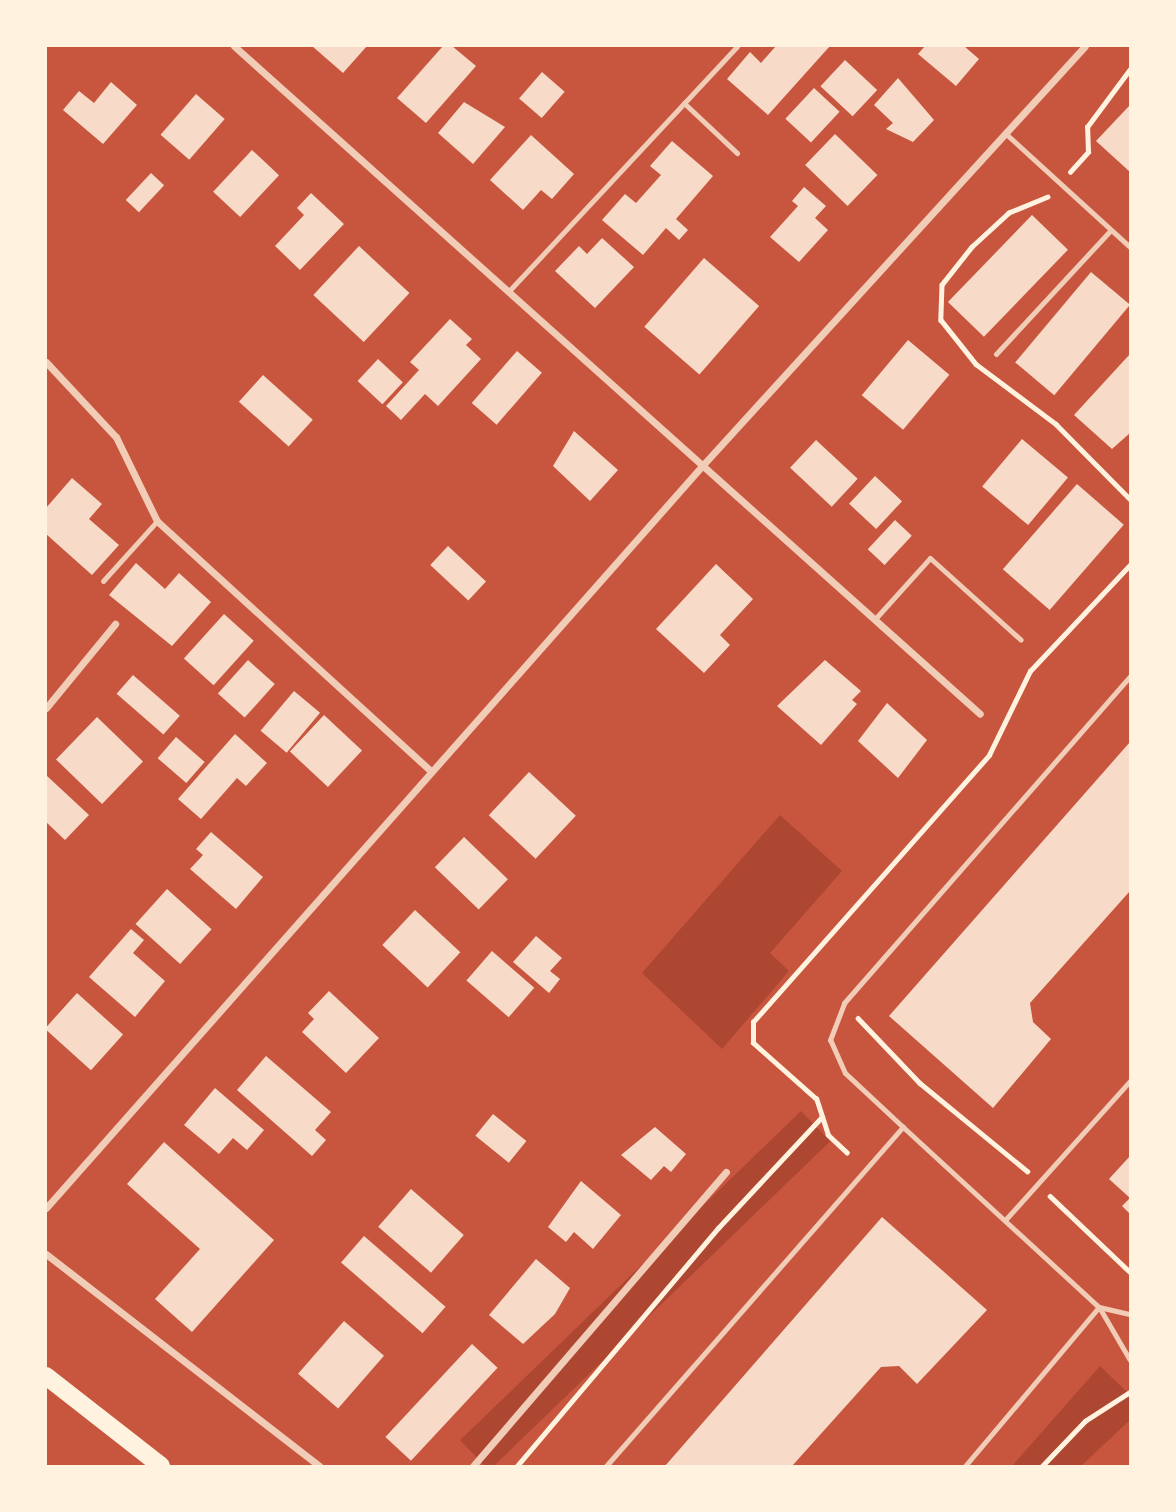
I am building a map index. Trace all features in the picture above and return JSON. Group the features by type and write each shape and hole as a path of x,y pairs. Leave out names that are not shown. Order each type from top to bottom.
{"main road":[{"path":"46,1376 161,1466"}],"street":[{"path":"233,46 979,714"},
{"path":"46,1208 702,466 1085,46"},
{"path":"46,362 116,437 157,522 431,771"},
{"path":"46,708 115,624"},
{"path":"473,1466 726,1172"},
{"path":"46,1254 319,1466"}],"lane":[{"path":"508,292 737,46"},
{"path":"684,103 737,153"},
{"path":"1005,133 1130,247"},
{"path":"996,354 1111,230"},
{"path":"103,581 157,522"},
{"path":"874,619 930,558 1021,640"},
{"path":"1130,676 844,1003 830,1040 845,1073 1099,1307 1130,1360"},
{"path":"1006,1219 1130,1081"},
{"path":"606,1466 902,1127"},
{"path":"1099,1307 1130,1314"},
{"path":"965,1466 1099,1307"}],"path":[{"path":"1041,203 1088,152 1087,127 1130,69"},
{"path":"847,1153 828,1135 816,1099 753,1043 753,1021 989,755 1030,671 1130,565"},
{"path":"844,1003 920,1083 1039,1183 1130,1272"},
{"path":"517,1466 718,1228 823,1117"},
{"path":"1042,1466 1085,1421 1130,1392"}],"shaded area":[{"path":"780,815 842,871 770,953 789,971 722,1049 642,973"},
{"path":"801,1111 830,1141 494,1466 485,1466 460,1440"},
{"path":"1100,1366 1130,1395 1130,1420 1081,1466 1012,1466"}],"building":[{"path":"312,46 367,46 343,73"},
{"path":"443,46 452,46 476,66 426,123 397,98"},
{"path":"776,46 830,46 768,115 727,79 750,52 761,63"},
{"path":"925,46 964,46 979,59 956,86 918,54"},
{"path":"845,60 877,90 853,116 820,86"},
{"path":"542,72 565,92 542,118 519,98"},
{"path":"898,78 934,120 913,142 886,129 893,123 874,105"},
{"path":"111,82 137,105 103,144 63,110 79,91 94,103"},
{"path":"814,88 840,112 811,143 785,119"},
{"path":"196,94 225,119 189,160 161,135"},
{"path":"464,102 505,127 473,164 438,133"},
{"path":"1130,105 1130,172 1096,141"},
{"path":"835,134 877,175 848,206 805,165"},
{"path":"531,135 574,174 552,199 541,190 523,210 490,180"},
{"path":"672,141 713,176 676,219 688,230 679,240 666,228 643,255 602,220 625,194 636,203 661,175 650,166"},
{"path":"252,150 279,175 240,217 213,192"},
{"path":"151,173 164,185 139,212 126,200"},
{"path":"804,187 826,206 815,218 828,230 799,262 770,237 798,206 792,201"},
{"path":"311,193 344,224 300,270 275,246 304,215 297,208"},
{"path":"1032,215 1068,250 984,337 948,302"},
{"path":"602,238 634,267 595,308 555,271 579,246 587,254"},
{"path":"359,246 409,293 364,342 313,295"},
{"path":"704,258 759,306 699,375 644,327"},
{"path":"1091,272 1130,305 1054,395 1015,362"},
{"path":"450,319 472,339 466,345 481,359 438,406 425,394 401,420 386,406 419,370 410,362"},
{"path":"908,340 949,375 903,430 862,395"},
{"path":"517,351 542,373 497,425 472,403"},
{"path":"1130,354 1130,433 1112,449 1074,415"},
{"path":"378,359 403,382 382,404 358,381"},
{"path":"263,375 313,420 289,447 239,402"},
{"path":"574,431 618,470 590,501 553,466"},
{"path":"1022,439 1068,478 1028,525 982,486"},
{"path":"816,440 858,479 832,507 790,468"},
{"path":"875,476 902,501 876,529 849,504"},
{"path":"72,478 102,504 89,519 119,545 92,575 46,534 46,508"},
{"path":"1077,484 1124,525 1050,610 1003,569"},
{"path":"895,520 912,536 885,565 868,549"},
{"path":"448,546 486,581 468,600 430,565"},
{"path":"136,563 165,589 179,573 211,602 172,646 109,595"},
{"path":"716,564 753,599 720,635 730,645 704,673 656,629"},
{"path":"224,614 254,641 214,685 184,659"},
{"path":"248,660 275,684 245,718 218,693"},
{"path":"825,660 861,691 852,700 857,704 821,745 777,706"},
{"path":"133,675 180,716 163,735 117,694"},
{"path":"294,691 320,713 287,753 261,731"},
{"path":"887,703 927,740 898,778 858,741"},
{"path":"324,715 362,750 328,787 290,752"},
{"path":"97,717 143,761 102,804 56,759"},
{"path":"235,734 267,763 246,786 237,778 201,819 178,799"},
{"path":"176,737 205,762 186,783 158,758"},
{"path":"1130,742 1130,891 1030,1003 1033,1022 1051,1039 993,1108 889,1016"},
{"path":"529,772 576,816 536,859 489,815"},
{"path":"46,775 89,815 65,840 46,822"},
{"path":"211,832 263,877 236,909 190,869 203,855 196,849"},
{"path":"464,837 508,879 479,910 435,867"},
{"path":"167,889 212,929 180,964 136,924"},
{"path":"415,910 460,952 428,987 382,945"},
{"path":"131,929 144,940 133,953 165,981 135,1017 89,977"},
{"path":"536,936 562,958 550,971 560,979 549,993 513,962"},
{"path":"492,951 534,988 509,1017 466,980"},
{"path":"329,991 379,1038 346,1073 302,1032 314,1019 308,1013"},
{"path":"77,993 123,1034 91,1070 46,1030"},
{"path":"266,1056 331,1112 315,1130 326,1140 312,1156 237,1090"},
{"path":"215,1088 264,1130 247,1150 233,1138 219,1154 184,1125"},
{"path":"493,1114 526,1141 509,1163 475,1136"},
{"path":"655,1127 686,1154 671,1172 664,1166 651,1180 621,1155"},
{"path":"164,1142 274,1240 192,1332 155,1299 200,1249 127,1184"},
{"path":"1130,1156 1130,1198 1109,1179"},
{"path":"581,1181 621,1215 593,1249 574,1232 566,1242 548,1227"},
{"path":"411,1189 464,1235 431,1273 378,1227"},
{"path":"1130,1198 1130,1214 1122,1206"},
{"path":"882,1217 987,1310 917,1384 899,1366 881,1367 792,1466 665,1466"},
{"path":"364,1236 446,1307 423,1333 341,1262"},
{"path":"536,1259 570,1288 555,1314 523,1344 489,1315"},
{"path":"344,1321 384,1356 338,1409 298,1374"},
{"path":"472,1344 498,1368 411,1461 385,1437"}]}
